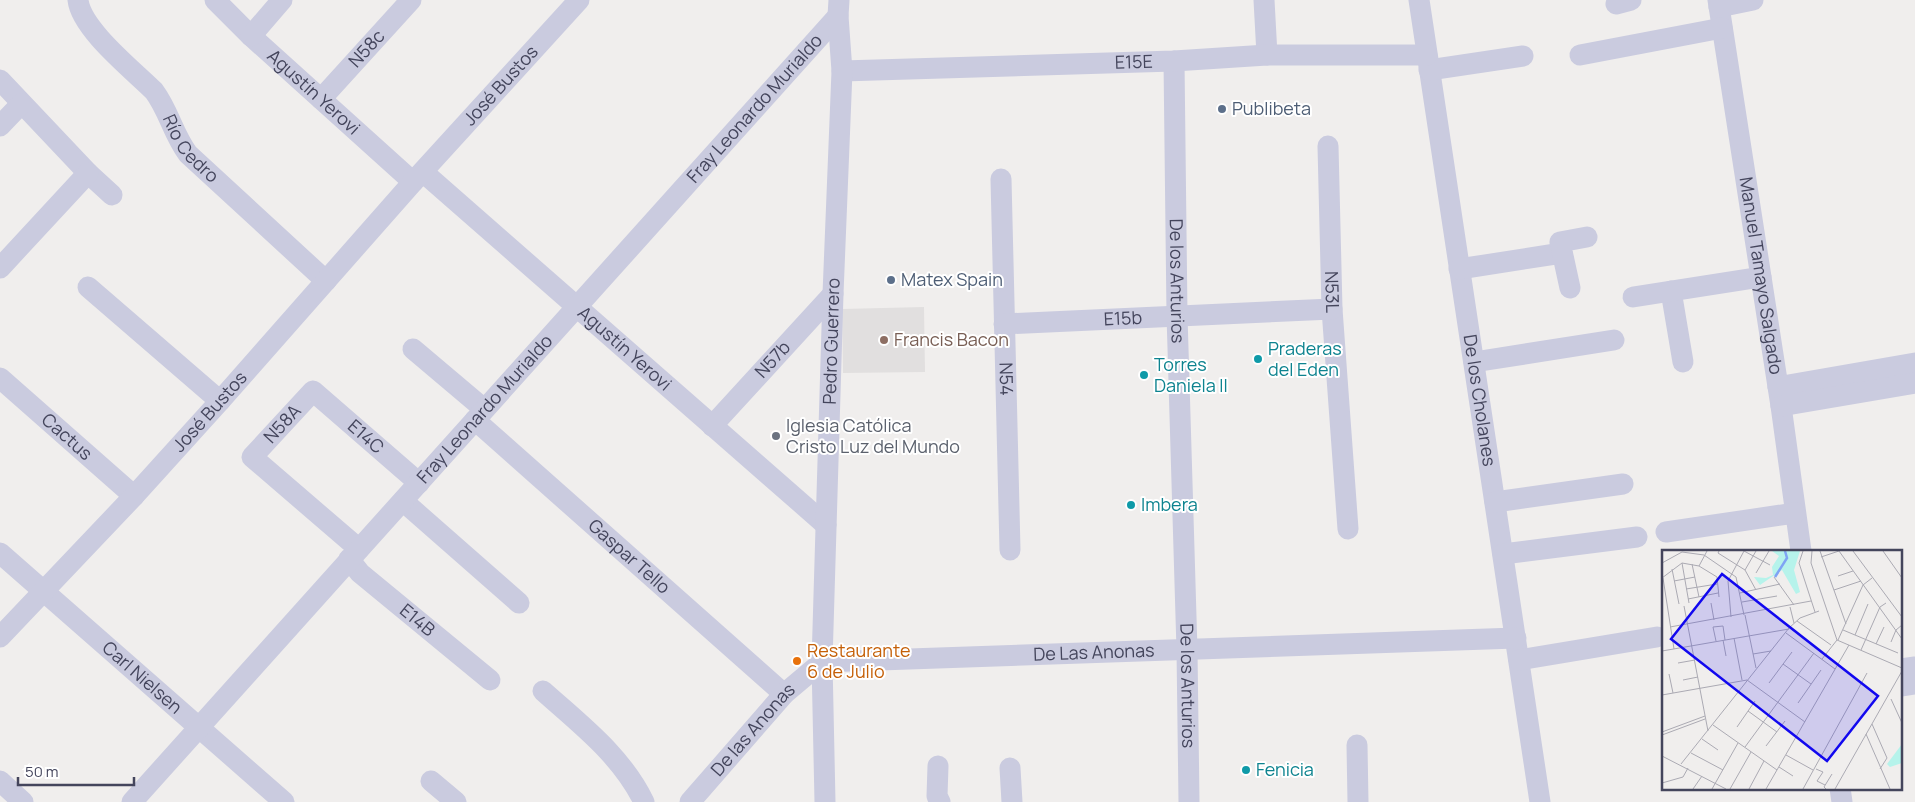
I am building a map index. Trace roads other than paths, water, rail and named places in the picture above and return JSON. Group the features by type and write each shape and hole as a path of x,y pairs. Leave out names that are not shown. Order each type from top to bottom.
{"street":[{"name":"Río Cedro","path":"78,0 85,20 94,32 162,101 178,140 188,154 326,280"},
{"name":"Agustín Yerovi","path":"215,0 257,29 321,99 576,306 826,525"},
{"path":"257,29 282,0"},
{"name":"N58c","path":"321,99 411,0"},
{"name":"José Bustos","path":"0,637 134,496 418,177 579,0"},
{"path":"1264,0 1267,55"},
{"name":"De los Cholanes","path":"1419,0 1540,802"},
{"path":"1718,3 1753,0"},
{"name":"Manuel Tamayo Salgado","path":"1718,3 1801,550"},
{"name":"Pedro Guerrero","path":"825,802 822,662 842,72 838,8"},
{"name":"Fray Leonardo Murialdo","path":"132,802 354,554 403,502 838,8"},
{"path":"1580,55 1722,28"},
{"name":"E15E","path":"842,72 1174,61 1267,55 1428,63 1523,56"},
{"name":"De los Anturios","path":"1174,61 1177,315 1187,650 1189,802"},
{"path":"0,80 88,173 112,195"},
{"path":"0,126 21,104"},
{"name":"N53L","path":"1328,146 1332,309 1348,529"},
{"path":"0,268 88,173"},
{"name":"N54","path":"1001,179 1010,550"},
{"path":"1570,288 1560,242 1586,237"},
{"path":"1459,269 1562,253"},
{"path":"1633,297 1760,277"},
{"path":"88,287 220,401"},
{"path":"1671,291 1683,362"},
{"name":"N57b","path":"712,426 833,294"},
{"name":"E15b","path":"1004,324 1332,309"},
{"path":"1474,362 1614,340"},
{"name":"Gaspar Tello","path":"413,349 479,414 784,694"},
{"path":"1779,397 1915,363"},
{"name":"Cactus","path":"0,378 134,496"},
{"path":"1779,397 1915,383"},
{"name":"N58A","path":"252,457 313,391"},
{"name":"E14C","path":"313,391 419,483"},
{"name":"E14B","path":"252,457 354,554 360,573 490,680"},
{"path":"1495,502 1622,484"},
{"path":"403,502 519,603"},
{"path":"1666,532 1795,513"},
{"path":"1503,554 1637,537"},
{"name":"Carl Nielsen","path":"0,553 284,802"},
{"path":"1519,660 1657,637"},
{"name":"De Las Anonas","path":"822,662 1516,638"},
{"name":"De las Anonas","path":"690,802 784,694 822,662"},
{"path":"1902,669 1915,667"},
{"path":"1902,686 1915,684"},
{"path":"543,691 610,751 636,786 644,802"},
{"path":"1358,745 1358,802"},
{"path":"938,766 937,796 940,802"},
{"path":"1010,768 1012,802"},
{"path":"0,781 23,802"},
{"path":"431,781 456,802"}],"place":[{"name":"Publibeta","path":"1222,109"},
{"name":"Matex Spain","path":"891,280"},
{"name":"Francis Bacon","path":"884,340"},
{"name":"Praderas del Eden","path":"1258,359"},
{"name":"Torres Daniela II","path":"1144,375"},
{"name":"Iglesia Católica Cristo Luz del Mundo","path":"776,436"},
{"name":"Imbera","path":"1131,505"},
{"name":"Restaurante 6 de Julio","path":"797,661"},
{"name":"Fenicia","path":"1246,770"}]}
